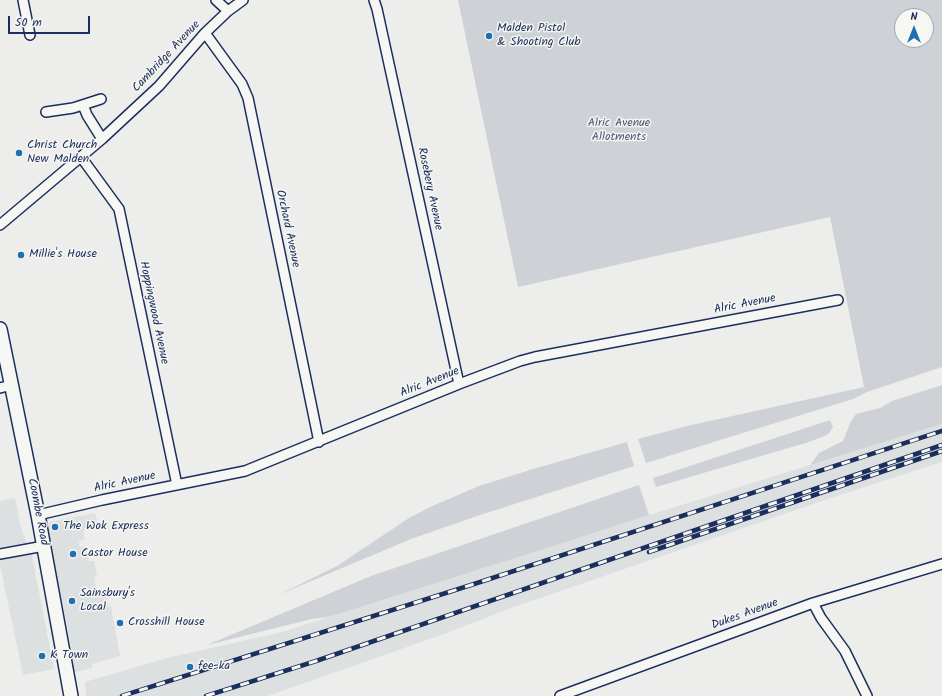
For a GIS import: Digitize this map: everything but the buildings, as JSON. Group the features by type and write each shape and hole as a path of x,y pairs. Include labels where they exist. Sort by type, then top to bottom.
{"main road":[{"name":"Coombe Road","path":"0,329 6,387 38,515 71,696"}],"street":[{"path":"23,0 30,35"},
{"path":"216,0 228,11"},
{"name":"Cambridge Avenue","path":"0,225 81,157 159,86 205,33 228,11 243,0"},
{"name":"Rosebery Avenue","path":"374,0 459,384"},
{"name":"Orchard Avenue","path":"205,33 242,84 248,98 319,442"},
{"path":"46,112 83,105 100,99"},
{"path":"83,105 87,115 102,138"},
{"name":"Hoppingwood Avenue","path":"81,157 118,209 177,484"},
{"name":"Alric Avenue","path":"38,515 177,484 245,471 459,384 535,357 838,300"},
{"path":"0,554 44,546"},
{"name":"Dukes Avenue","path":"560,696 813,603 942,564"},
{"path":"813,603 821,618 845,651 867,696"}],"shaded area":[{"path":"942,424 942,462 831,498 514,607 444,634 268,696 86,696 85,682 167,658 282,632 649,515"},
{"path":"15,498 21,528 32,556 54,669 23,675 0,565 0,501"},
{"path":"95,513 97,522 96,525 94,527 84,528 84,539 79,541 80,547 86,546 89,561 94,561 97,576 94,577 97,591 99,594 106,593 108,606 111,606 120,656 92,664 92,668 75,672 72,669 68,650 71,646 61,595 57,593 55,583 58,583 50,540 47,541 49,535 48,524 50,522"}],"green space":[{"name":"Alric Avenue Allotments","path":"458,0 942,0 942,367 867,392 853,399 646,463 638,439 687,426 864,387 830,217 518,287"},
{"path":"942,385 942,424 810,465 819,453 843,441 851,421 856,414 880,408 892,401"},
{"path":"830,420 833,427 830,432 827,435 809,442 656,487 653,478"},
{"path":"627,442 634,466 480,515 411,539 278,595 337,566 409,518 430,507 479,486"},
{"path":"639,485 649,515 329,617 312,619 207,645 371,576"}],"railway":[{"path":"122,696 471,585 942,431"},
{"path":"206,696 316,661 942,445"},
{"path":"649,552 942,451"}],"place":[{"name":"Malden Pistol & Shooting Club","path":"489,36"},
{"name":"Christ Church New Malden","path":"19,153"},
{"name":"Millie's House","path":"21,255"},
{"name":"The Wok Express","path":"55,527"},
{"name":"Castor House","path":"73,554"},
{"name":"Sainsbury's Local","path":"72,601"},
{"name":"Crosshill House","path":"120,623"},
{"name":"K Town","path":"42,656"},
{"name":"fee-ka","path":"190,667"}]}
